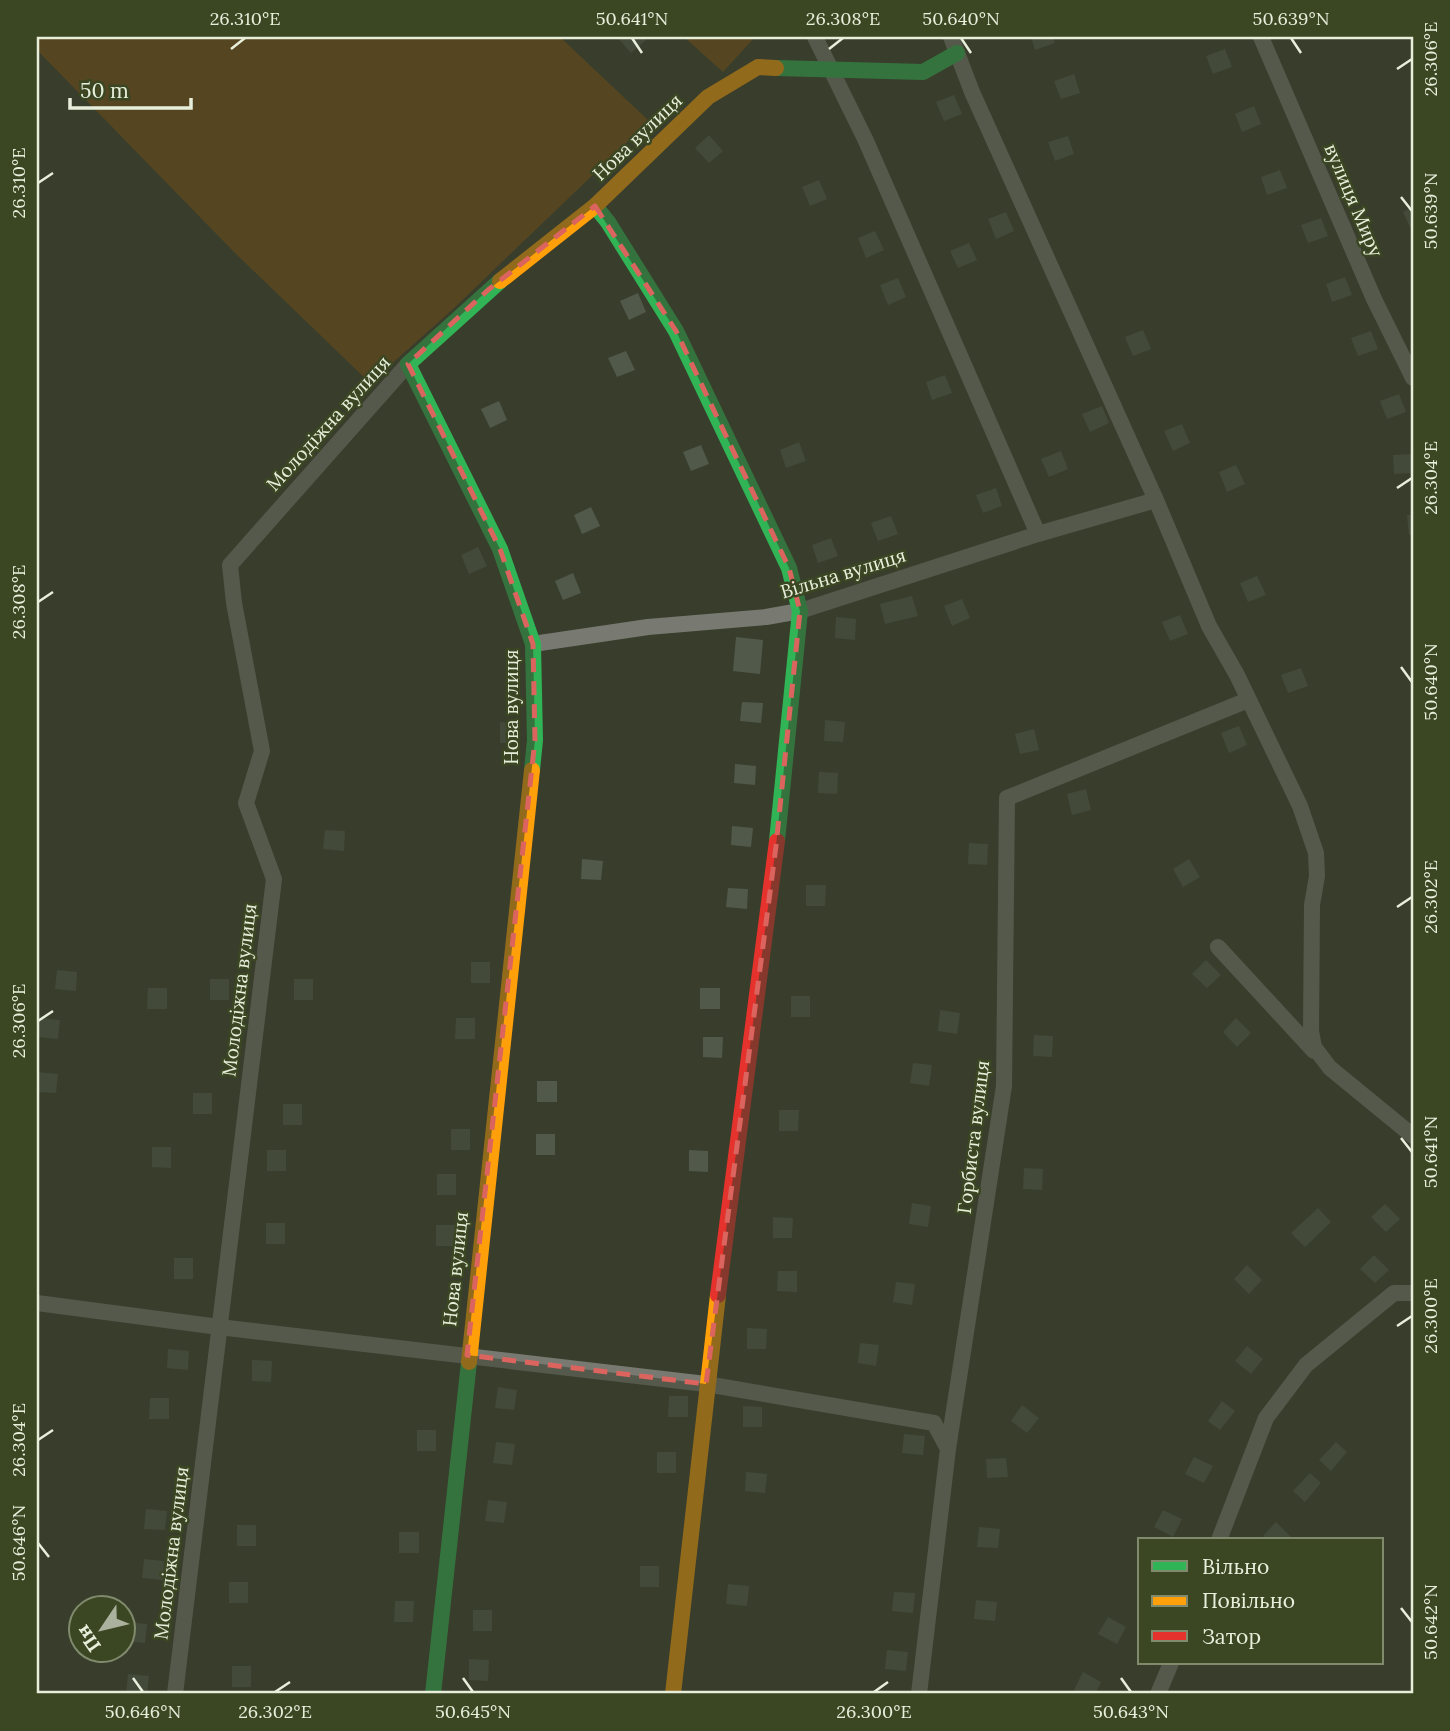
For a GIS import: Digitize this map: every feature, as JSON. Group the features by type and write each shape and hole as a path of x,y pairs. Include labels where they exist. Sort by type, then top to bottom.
{"street":[{"path":"816,37 866,141 1038,534"},
{"path":"951,37 972,92 1156,500 1209,626 1237,675 1300,806 1316,853 1317,876 1312,905 1311,1031 1314,1047 1320,1058"},
{"name":"вулиця Миру","path":"1261,37 1374,299 1413,378"},
{"name":"Нова вулиця","path":"433,1694 467,1356 535,740 533,644 500,549 408,364 488,290 595,206 708,97 758,67 923,72 957,53"},
{"path":"595,206 608,222 676,331 789,568 800,611 776,846 706,1384 673,1694"},
{"name":"Молодіжна вулиця","path":"175,1694 274,878 246,803 262,751 234,603 230,565 408,364"},
{"name":"Вільна вулиця","path":"533,644 648,627 766,617 800,611 1038,534 1156,500"},
{"name":"Горбиста вулиця","path":"919,1694 948,1449 1004,1086 1007,798 1248,700"},
{"path":"1219,947 1330,1068 1413,1136"},
{"path":"1220,1538 1266,1418 1306,1365 1394,1293 1413,1293"},
{"path":"37,1303 706,1384 934,1423 948,1449"},
{"path":"1158,1694 1171,1664"}],"highlighted area":[{"path":"595,206 676,331 789,568 800,611 776,846 706,1384 467,1355 535,740 533,644 500,549 408,364 488,290"}],"shaded area":[{"path":"37,37 560,37 649,121 452,310 370,383 235,253 37,50"},
{"path":"684,37 755,37 723,72"}],"building":[{"path":"617,37 643,37 646,40 631,53"},
{"path":"1031,37 1053,37 1055,43 1035,50"},
{"path":"1225,49 1232,67 1213,74 1206,56"},
{"path":"1074,74 1080,93 1061,99 1054,81"},
{"path":"954,95 962,114 944,121 936,102"},
{"path":"1254,106 1261,124 1242,132 1235,114"},
{"path":"709,135 723,151 709,163 695,148"},
{"path":"1068,136 1074,154 1055,161 1048,142"},
{"path":"1280,170 1287,188 1267,195 1261,177"},
{"path":"819,180 827,199 810,206 802,187"},
{"path":"1413,207 1413,228 1411,229 1403,212"},
{"path":"1006,212 1014,231 996,239 988,219"},
{"path":"1321,218 1328,236 1308,243 1301,225"},
{"path":"875,231 884,250 866,258 858,238"},
{"path":"969,243 977,260 958,268 950,251"},
{"path":"1345,277 1352,295 1332,302 1326,284"},
{"path":"898,278 906,297 888,305 880,285"},
{"path":"638,293 646,312 629,320 620,301"},
{"path":"1143,330 1151,349 1133,356 1125,337"},
{"path":"1371,331 1378,349 1358,356 1351,338"},
{"path":"626,351 635,370 617,377 608,358"},
{"path":"945,375 952,393 932,400 926,382"},
{"path":"1399,394 1406,412 1387,419 1380,401"},
{"path":"499,401 507,420 490,428 481,409"},
{"path":"1102,406 1109,423 1090,432 1082,414"},
{"path":"1182,424 1190,443 1173,451 1164,431"},
{"path":"799,442 806,461 786,468 780,450"},
{"path":"701,445 709,464 691,471 683,452"},
{"path":"1061,451 1068,469 1049,477 1041,459"},
{"path":"1413,454 1413,473 1394,474 1393,455"},
{"path":"1236,465 1245,484 1227,492 1219,472"},
{"path":"996,488 1002,506 983,513 976,495"},
{"path":"591,507 600,526 582,534 574,515"},
{"path":"1407,515 1413,515 1413,534 1409,535"},
{"path":"891,516 898,534 878,541 871,523"},
{"path":"831,538 838,556 818,563 812,545"},
{"path":"478,547 487,566 469,574 461,555"},
{"path":"573,573 581,593 563,600 555,581"},
{"path":"1257,576 1266,595 1248,602 1240,583"},
{"path":"912,596 918,616 885,624 880,604"},
{"path":"962,599 970,618 952,626 944,606"},
{"path":"1180,615 1188,634 1170,641 1162,622"},
{"path":"836,617 856,619 855,640 835,638"},
{"path":"736,637 763,640 760,674 733,671"},
{"path":"1301,668 1308,686 1288,693 1281,675"},
{"path":"742,702 763,703 761,723 740,721"},
{"path":"825,720 845,722 843,742 824,741"},
{"path":"500,722 519,723 519,743 500,743"},
{"path":"1239,726 1247,745 1229,753 1221,733"},
{"path":"1034,729 1039,750 1020,754 1015,734"},
{"path":"735,764 756,766 755,785 734,783"},
{"path":"819,772 838,773 837,794 818,793"},
{"path":"1086,789 1091,810 1072,815 1067,794"},
{"path":"732,826 753,828 751,847 731,845"},
{"path":"325,830 345,831 344,851 323,849"},
{"path":"969,843 988,844 987,865 968,864"},
{"path":"582,859 603,861 601,880 581,879"},
{"path":"1189,859 1200,877 1183,887 1173,869"},
{"path":"806,885 826,885 825,906 806,906"},
{"path":"728,888 748,889 747,909 726,907"},
{"path":"1206,960 1221,975 1207,988 1192,974"},
{"path":"471,962 490,962 490,983 471,983"},
{"path":"57,970 77,972 76,991 55,989"},
{"path":"210,979 229,979 229,1000 210,1000"},
{"path":"294,979 313,979 313,1000 294,1000"},
{"path":"148,988 167,988 167,1009 147,1009"},
{"path":"700,988 720,988 720,1009 700,1009"},
{"path":"791,996 810,996 810,1017 791,1017"},
{"path":"940,1010 960,1013 957,1034 938,1031"},
{"path":"39,1018 60,1020 58,1039 38,1037"},
{"path":"456,1018 475,1018 475,1039 455,1039"},
{"path":"1236,1018 1251,1033 1237,1047 1223,1032"},
{"path":"1034,1035 1053,1036 1052,1057 1033,1056"},
{"path":"703,1037 723,1037 722,1058 703,1057"},
{"path":"913,1063 932,1065 929,1086 910,1083"},
{"path":"37,1072 58,1074 56,1093 37,1092"},
{"path":"537,1081 557,1081 557,1102 537,1102"},
{"path":"193,1093 212,1093 212,1114 193,1114"},
{"path":"283,1104 302,1104 302,1125 283,1125"},
{"path":"779,1110 799,1110 798,1131 779,1131"},
{"path":"451,1129 470,1129 470,1150 451,1150"},
{"path":"536,1134 555,1134 555,1155 536,1155"},
{"path":"152,1147 171,1147 171,1168 152,1167"},
{"path":"267,1150 286,1150 286,1171 267,1171"},
{"path":"689,1150 708,1151 708,1172 689,1171"},
{"path":"1024,1168 1043,1169 1042,1190 1023,1189"},
{"path":"437,1174 456,1174 456,1195 437,1195"},
{"path":"912,1203 931,1206 928,1227 909,1224"},
{"path":"1385,1204 1400,1219 1386,1232 1371,1217"},
{"path":"1318,1208 1331,1222 1305,1247 1291,1233"},
{"path":"773,1217 793,1218 792,1238 773,1238"},
{"path":"266,1223 285,1223 285,1244 266,1244"},
{"path":"436,1225 455,1225 455,1246 436,1246"},
{"path":"1374,1255 1389,1270 1375,1283 1360,1269"},
{"path":"174,1258 193,1258 193,1279 174,1279"},
{"path":"1247,1265 1262,1280 1249,1294 1234,1279"},
{"path":"778,1271 797,1271 797,1292 777,1291"},
{"path":"896,1282 915,1284 912,1305 893,1302"},
{"path":"747,1328 767,1329 766,1349 747,1349"},
{"path":"860,1343 879,1345 876,1366 858,1363"},
{"path":"1247,1346 1263,1359 1251,1374 1235,1361"},
{"path":"168,1349 189,1351 188,1370 167,1368"},
{"path":"252,1360 272,1361 271,1382 252,1381"},
{"path":"498,1387 517,1390 514,1410 495,1408"},
{"path":"669,1396 688,1396 688,1417 668,1417"},
{"path":"150,1398 169,1398 169,1419 149,1419"},
{"path":"1222,1401 1235,1411 1220,1430 1208,1421"},
{"path":"1022,1405 1039,1418 1027,1433 1011,1421"},
{"path":"743,1406 762,1407 762,1427 743,1427"},
{"path":"417,1430 436,1430 436,1451 417,1451"},
{"path":"904,1434 925,1436 923,1455 902,1453"},
{"path":"496,1442 515,1444 512,1465 493,1463"},
{"path":"1336,1442 1347,1452 1331,1471 1319,1460"},
{"path":"657,1452 676,1452 676,1473 657,1473"},
{"path":"1194,1457 1213,1466 1204,1483 1185,1474"},
{"path":"1006,1458 1008,1477 987,1478 986,1459"},
{"path":"746,1472 767,1474 765,1493 745,1491"},
{"path":"1310,1473 1321,1483 1305,1502 1293,1491"},
{"path":"488,1500 507,1502 504,1523 485,1521"},
{"path":"146,1509 167,1511 165,1530 144,1529"},
{"path":"1163,1510 1182,1519 1173,1537 1154,1527"},
{"path":"1276,1522 1291,1537 1265,1538 1263,1536"},
{"path":"237,1525 256,1525 256,1546 237,1546"},
{"path":"979,1527 1000,1529 998,1548 977,1547"},
{"path":"399,1532 419,1532 419,1553 399,1553"},
{"path":"144,1559 164,1561 163,1580 142,1578"},
{"path":"640,1566 659,1566 659,1587 640,1587"},
{"path":"229,1582 248,1582 248,1603 229,1603"},
{"path":"728,1584 749,1586 747,1606 726,1604"},
{"path":"894,1592 915,1593 913,1613 892,1611"},
{"path":"976,1600 997,1602 995,1621 974,1619"},
{"path":"395,1601 414,1601 413,1622 394,1622"},
{"path":"473,1610 492,1610 492,1631 473,1631"},
{"path":"1108,1617 1126,1627 1117,1644 1098,1634"},
{"path":"136,1623 147,1624 145,1643 136,1642"},
{"path":"887,1650 908,1652 906,1671 885,1669"},
{"path":"469,1659 489,1660 488,1681 469,1680"},
{"path":"232,1666 251,1666 251,1687 232,1687"},
{"path":"1083,1672 1101,1682 1095,1694 1083,1694 1074,1690"},
{"path":"128,1674 149,1676 147,1694 126,1693"}],"traffic: fast":[{"path":"776,68 923,72 957,53"},
{"path":"595,206 608,222 676,331 789,568 800,611 777,841"},
{"path":"500,281 408,364 500,549 533,644 535,740 532,770"},
{"path":"433,1694 469,1362"}],"traffic: slow":[{"path":"500,281 595,206 708,97 758,67 776,68"},
{"path":"469,1362 532,770"},
{"path":"673,1694 718,1295"}],"traffic: jam":[{"path":"718,1295 777,841"}]}
